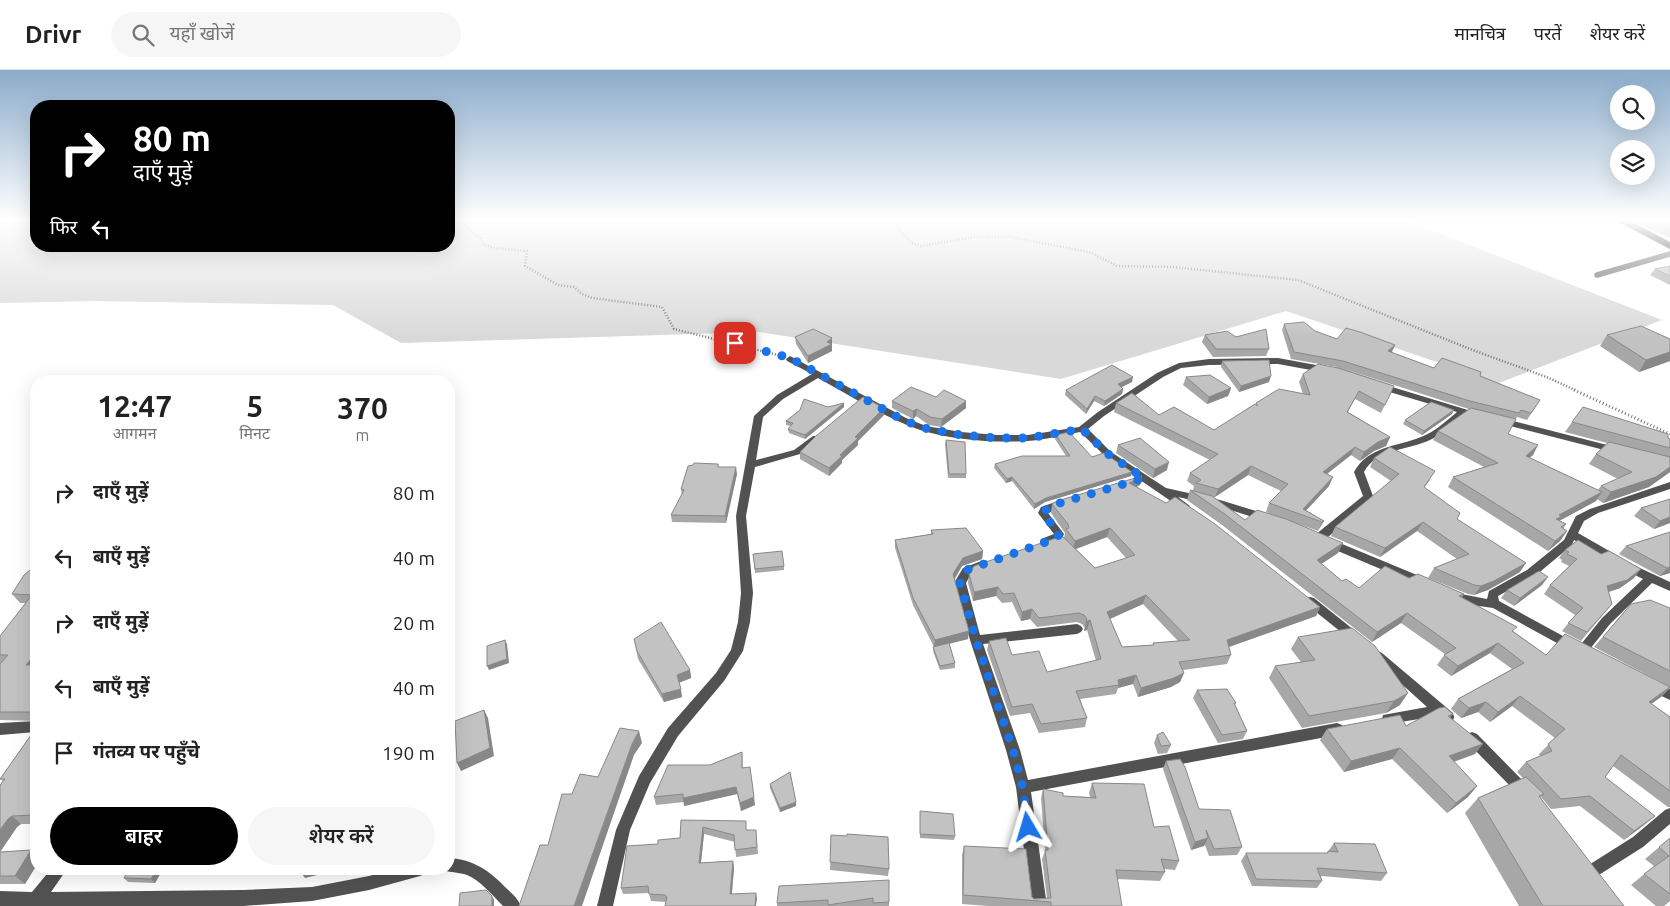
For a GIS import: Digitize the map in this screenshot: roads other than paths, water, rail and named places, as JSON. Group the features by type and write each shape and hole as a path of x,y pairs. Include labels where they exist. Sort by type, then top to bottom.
{"street":[{"path":"790,358 860,401 903,420 924,428 961,435 997,438 1028,438 1082,429 1160,375 1179,366 1209,362 1278,361 1337,372"},
{"path":"605,906 623,830 644,780 672,732 720,677 737,651 744,622 747,593 741,516 760,416 767,407 780,397 818,374"},
{"path":"1372,384 1463,412 1625,452"},
{"path":"1463,412 1427,438 1373,456 1362,463 1359,472 1368,496 1365,501 1315,537 1465,600 1495,604 1586,653 1606,621 1650,578"},
{"path":"1082,429 1108,454 1196,514"},
{"path":"750,465 797,452 822,433"},
{"path":"1125,484 1144,478"},
{"path":"1495,604 1492,598 1493,594 1531,573 1568,542 1580,519 1594,511 1670,485"},
{"path":"1160,489 1220,503 1277,521"},
{"path":"1034,546 1057,538 1059,534 1043,513 1045,509 1078,498"},
{"path":"1572,534 1670,588"},
{"path":"992,561 967,570 960,583 976,640 1013,750 1023,788 1039,906"},
{"path":"1300,594 1411,683 1480,746 1536,803"},
{"path":"976,640 1077,629"},
{"path":"1638,679 1670,696"},
{"path":"1374,722 1439,710"},
{"path":"0,729 30,727"},
{"path":"1023,788 1346,728"},
{"path":"1590,874 1638,842 1670,815"},
{"path":"455,866 473,869 492,884 513,906"},
{"path":"36,900 55,875"},
{"path":"0,899 243,898 312,894 369,883 398,875"}],"lane":[{"path":"1597,274 1648,260"}]}
